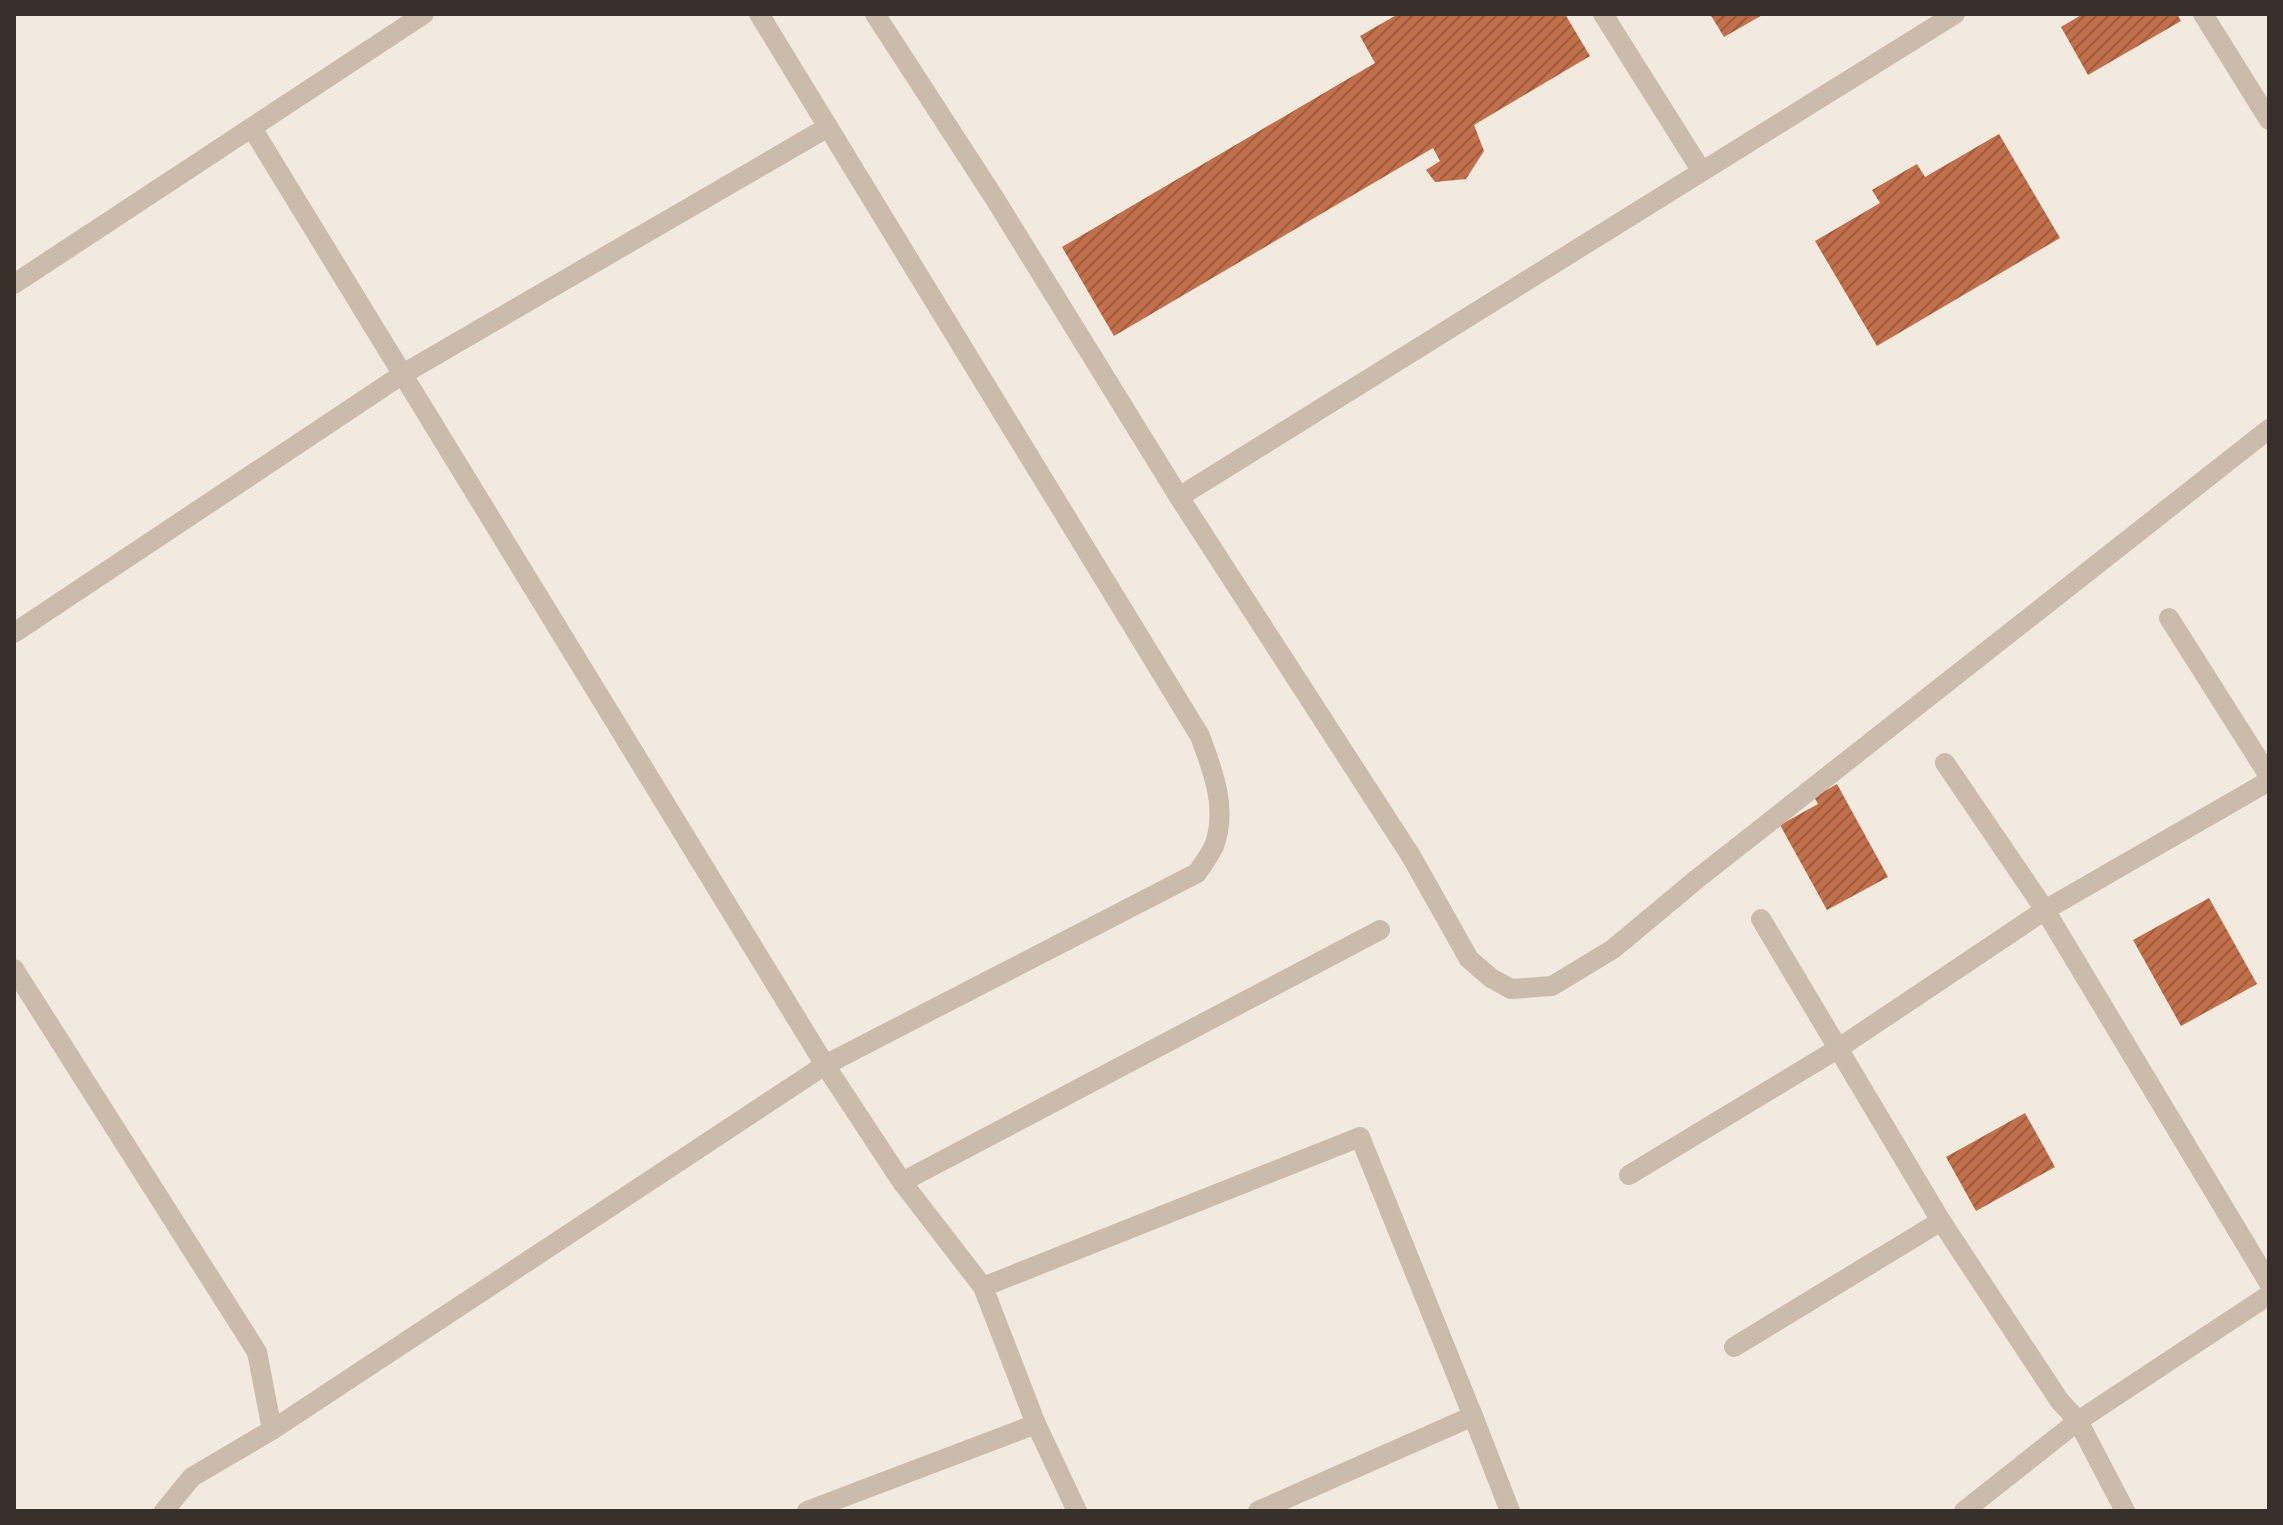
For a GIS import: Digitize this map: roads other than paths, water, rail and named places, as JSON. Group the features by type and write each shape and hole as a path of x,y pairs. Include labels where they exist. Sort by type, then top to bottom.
{"street":[{"path":"14,284 424,14"},
{"path":"164,1511 192,1477 272,1430 825,1065 1197,873 1213,849 1221,824 1215,779 1200,736 759,14"},
{"path":"875,14 995,199 1179,497 1411,856 1469,959 1491,978 1511,989 1552,986 1613,949 1697,879 2269,429"},
{"path":"1603,14 1701,170"},
{"path":"1179,497 1955,14"},
{"path":"2203,14 2269,120"},
{"path":"14,633 403,374 828,127"},
{"path":"252,128 825,1065 902,1182 983,1287 1036,1424 1077,1511"},
{"path":"1629,1175 1839,1048 2045,910 2269,778 2169,618"},
{"path":"1945,763 2045,910 2269,1283"},
{"path":"1761,919 1941,1221 2059,1400 2078,1421 2125,1511"},
{"path":"902,1182 1380,930"},
{"path":"14,969 257,1352 272,1430"},
{"path":"983,1287 1360,1137 1510,1511"},
{"path":"1734,1347 1941,1221"},
{"path":"1964,1511 2078,1421 2269,1295"},
{"path":"1258,1511 1473,1416"},
{"path":"807,1511 1036,1424"}]}
